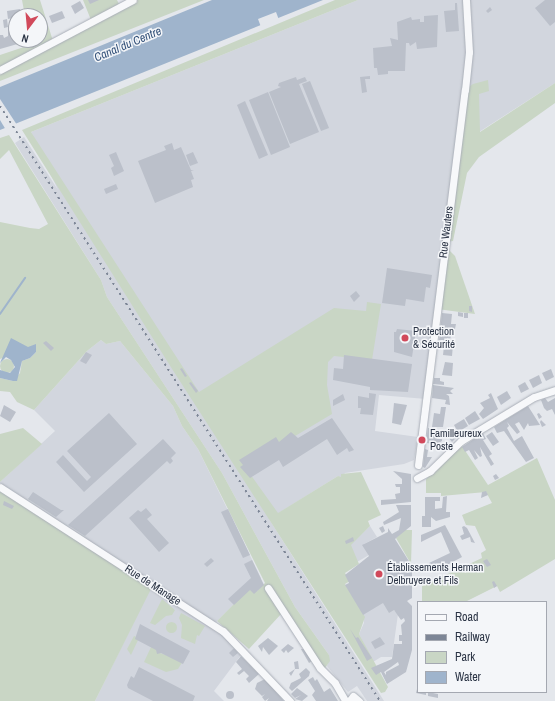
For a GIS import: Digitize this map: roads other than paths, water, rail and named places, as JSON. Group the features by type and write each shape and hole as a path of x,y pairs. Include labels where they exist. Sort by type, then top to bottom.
{"street":[{"path":"0,70 133,0"},
{"name":"Rue Wauters","path":"418,465 465,90 469,46 466,0"},
{"path":"417,478 430,471 461,441 534,397 555,390"},
{"name":"Rue de Manage","path":"0,487 218,628 290,701"},
{"path":"268,588 320,668 335,683 347,700 353,696 359,701"}],"water":[{"name":"Canal du Centre","path":"212,0 323,0 0,130 0,87"},
{"path":"11,338 28,347 36,344 36,352 30,358 22,361 17,381 0,378 0,370 10,373 15,367 11,360 6,357 0,363"}],"waterway":[{"path":"0,314 25,278"}],"railway":[{"path":"0,106 380,701"}],"place":[{"name":"Protection & Sécurité","path":"405,338"},
{"name":"Familleureux Poste","path":"422,440"},
{"name":"Établissements Herman Delbruyere et Fils","path":"379,574"}]}
